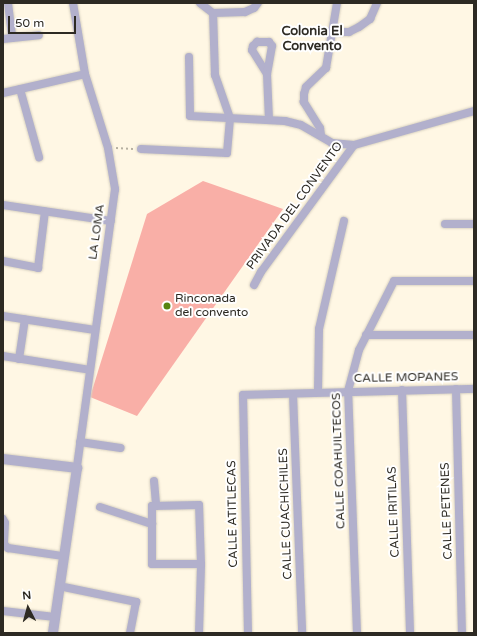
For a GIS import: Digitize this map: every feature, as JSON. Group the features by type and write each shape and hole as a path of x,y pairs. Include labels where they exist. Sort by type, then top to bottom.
{"street":[{"path":"8,3 12,38"},
{"name":"LA LOMA","path":"73,3 85,74 108,148 115,189 77,468"},
{"path":"200,3 213,13 245,12 254,8 258,3"},
{"path":"321,135 320,128 304,102 304,94 306,87 326,68 337,3"},
{"path":"332,32 349,32 359,27 370,19 377,3"},
{"path":"141,149 227,153 230,118 215,74 213,13"},
{"path":"3,39 39,35"},
{"path":"189,57 190,116 285,121 301,125 321,135 332,143 354,145"},
{"path":"3,93 85,74"},
{"path":"266,74 269,119"},
{"path":"20,89 39,157"},
{"name":"PRIVADA DEL CONVENTO","path":"254,285 261,272 354,145 474,111"},
{"path":"3,205 110,221"},
{"path":"3,261 38,268 45,211"},
{"path":"318,392 319,329 344,221"},
{"path":"445,224 474,224"},
{"name":"CALLE COAHUILTECOS","path":"357,633 348,391 359,350 394,281 474,281"},
{"path":"3,316 95,330"},
{"path":"20,359 25,319"},
{"path":"366,335 474,336"},
{"path":"3,356 90,370"},
{"name":"CALLE PETENES","path":"456,389 462,633"},
{"name":"CALLE MOPANES","path":"242,395 348,391 474,389"},
{"name":"CALLE IRITILAS","path":"402,390 410,633"},
{"name":"CALLE CUACHICHILES","path":"293,394 302,633"},
{"name":"CALLE ATITLECAS","path":"242,395 248,633"},
{"path":"80,442 122,448"},
{"path":"3,459 77,468 53,633"},
{"path":"154,481 156,506"},
{"path":"199,633 201,564 199,505 152,506 152,564 201,564"},
{"path":"100,507 152,524"},
{"path":"3,519 5,523 4,544 8,548 63,556"},
{"path":"59,586 136,602 130,633"},
{"path":"3,611 55,617"}],"path":[{"path":"108,148 141,149"}],"building":[{"name":"Rinconada del convento","path":"203,181 283,209 137,416 90,397 147,214"}],"place":[{"name":"Rinconada del convento","path":"167,306"}],"district":[{"name":"Colonia El Convento","path":"312,40"}]}
